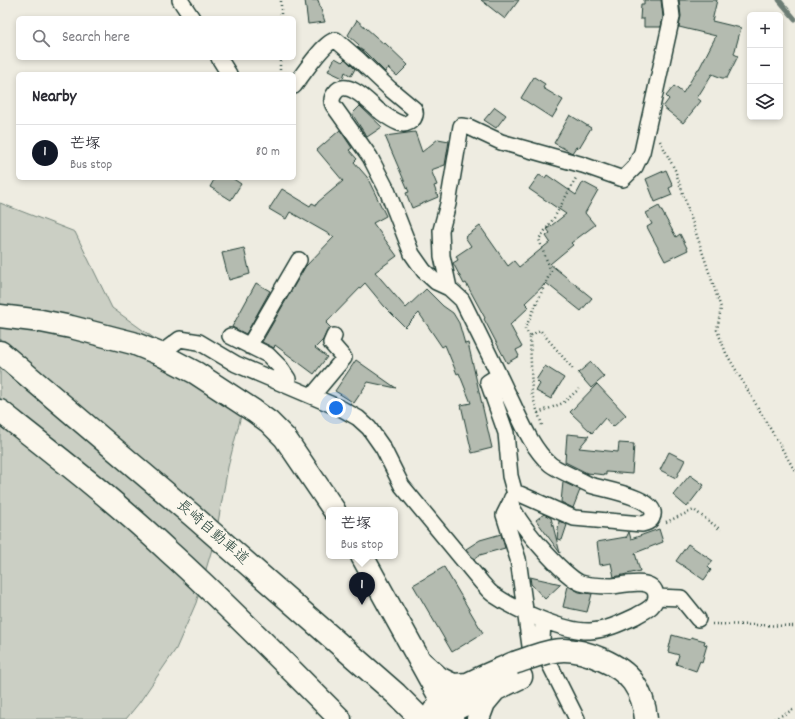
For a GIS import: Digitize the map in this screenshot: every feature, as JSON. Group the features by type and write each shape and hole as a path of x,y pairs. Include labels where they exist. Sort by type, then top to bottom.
{"main road":[{"path":"0,316 41,321 102,334 133,343 160,354 213,383 254,411 285,438 332,507"},
{"name":"長崎自動車道","path":"0,352 193,516 396,694 438,714"},
{"path":"213,383 249,416 284,454 326,520"},
{"path":"0,411 86,478 167,549 266,644 340,719"},
{"path":"351,559 438,714"},
{"path":"364,559 420,661 438,714"},
{"path":"478,719 484,703 494,691 517,670 553,651 575,650 604,660 620,670 632,681 643,705 646,719"},
{"path":"420,661 439,678 453,685 468,684 517,670 573,664 598,673 610,680 621,690 627,701 632,719"},
{"path":"438,714 468,684"},
{"path":"438,714 494,691"}],"street":[{"path":"180,0 191,16"},
{"path":"449,288 442,256 441,230 448,204 461,126 470,127 501,142 583,165 623,179 635,167 642,152 672,16 670,0"},
{"path":"296,83 318,55 331,41 336,40 414,109 416,112 416,117 405,124 400,124 388,117 365,97 350,88 342,88 336,92 332,99 333,105 370,157 377,170 387,190 412,254 424,271 436,282 449,288 462,300 524,427 535,445 550,464 592,485 640,500 652,510 653,515 652,519 642,524 574,518 525,496 513,498"},
{"path":"219,60 228,72"},
{"path":"249,346 299,260"},
{"path":"230,336 268,355 280,367 288,379 281,383"},
{"path":"312,396 344,358 331,343 334,336"},
{"path":"160,354 180,338 199,342 236,364 342,409 358,418 369,428 383,448 402,486 493,595 543,620 574,630 590,631 607,628 621,623 650,608 654,604 656,596 652,587 647,584 632,583 612,586 592,585 580,582 573,578 555,563 533,537 515,512 506,432 488,382 499,375"},
{"path":"513,498 504,516 518,559 530,646"},
{"path":"656,596 681,598 698,619"},
{"path":"543,620 542,641 546,656 577,719"}],"path":[{"path":"281,0 281,16"},
{"path":"280,60 280,72"},
{"path":"650,119 675,170 720,308 717,330 726,353 795,471"},
{"path":"535,445 543,441 546,437 532,395 530,336 525,330 551,271 543,251 540,238 554,218 583,165"},
{"path":"530,336 540,330 573,369"},
{"path":"538,412 563,403 579,389"},
{"path":"652,519 668,522 694,510 721,530"},
{"path":"698,619 700,624 795,626"},
{"path":"774,719 795,709"}],"shaded area":[{"path":"0,203 75,232 112,308 226,390 247,392 228,467 215,539 196,603 176,649 139,703 126,719 0,719"}],"building":[{"path":"305,0 318,0 325,22 308,24"},
{"path":"481,0 519,0 505,19"},
{"path":"644,0 661,0 663,17 661,27 644,27 644,19 640,19 641,4 644,4"},
{"path":"679,0 717,0 712,21 741,28 734,54 738,56 727,78 722,78 712,74 697,98 701,101 683,123 663,107 669,99 666,96 674,86 683,93 699,69 716,36 679,27 681,16"},
{"path":"357,20 384,44 385,43 408,65 397,76 388,68 385,72 365,52 357,47 359,45 348,35"},
{"path":"335,58 342,62 345,59 355,69 351,76 345,72 343,78 328,71"},
{"path":"534,77 545,84 543,88 563,100 552,118 521,98"},
{"path":"360,106 382,127 367,137 352,114"},
{"path":"495,107 506,115 496,128 484,120"},
{"path":"570,115 591,128 579,148 576,147 572,153 554,143"},
{"path":"340,130 352,148 349,150 357,159 354,162 367,177 386,216 373,223 397,256 375,272 406,308 426,289 443,306 453,313 459,323 465,344 468,343 492,448 472,453 461,405 471,403 459,373 457,374 445,345 442,347 419,313 405,327 384,306 365,283 326,323 331,328 328,329 323,340 315,348 327,357 314,374 275,345 274,348 262,342 305,267 334,237 290,212 286,219 269,209 282,189 310,206 312,203 316,205 343,181 317,150"},
{"path":"415,132 422,152 438,139 449,141 445,165 431,170 437,185 434,186 438,197 412,208 406,193 409,192 385,136"},
{"path":"666,170 673,186 669,188 672,195 655,202 646,179"},
{"path":"539,175 545,178 547,175 576,195 583,182 598,190 585,213 595,225 571,243 573,245 550,264 592,298 581,311 546,283 525,303 529,307 510,325 522,347 516,350 519,356 507,363 484,319 485,318 453,263 458,260 456,256 471,246 465,237 480,226 508,266 514,261 519,267 550,242 546,236 550,233 547,229 566,214 529,189"},
{"path":"214,180 235,180 241,184 231,200 210,187"},
{"path":"659,206 676,237 680,234 688,250 665,261 647,227 652,224 646,213"},
{"path":"244,248 250,274 229,280 222,253"},
{"path":"256,283 270,291 246,334 232,327"},
{"path":"356,360 396,388 368,382 354,403 335,391"},
{"path":"591,362 604,377 591,388 578,373"},
{"path":"545,366 564,378 551,399 536,391 540,384 536,380"},
{"path":"597,384 626,415 613,427 605,418 592,433 570,412"},
{"path":"567,434 589,436 579,448 618,452 619,443 634,444 632,474 606,472 606,475 587,473 565,462"},
{"path":"669,452 685,460 676,478 660,470"},
{"path":"690,475 704,485 687,507 673,495"},
{"path":"563,482 580,490 573,508 561,502"},
{"path":"544,514 551,518 560,553 536,520"},
{"path":"559,521 567,525 562,540 557,539"},
{"path":"659,529 663,542 635,553 640,571 614,577 611,563 600,565 597,542 626,538 629,532 631,539"},
{"path":"501,534 505,548 480,555 474,559 466,549 480,540"},
{"path":"688,544 713,561 708,567 711,570 704,580 676,561"},
{"path":"444,567 483,633 452,652 413,585"},
{"path":"530,577 561,584 545,599 531,584"},
{"path":"568,586 579,592 592,594 587,612 563,607"},
{"path":"672,635 690,640 691,637 705,641 704,644 707,645 702,662 700,661 696,671 676,664 679,655 668,652"}],"waterway":[{"path":"779,0 795,19"}],"place":[{"name":"芒塚","path":"362,605"}]}
